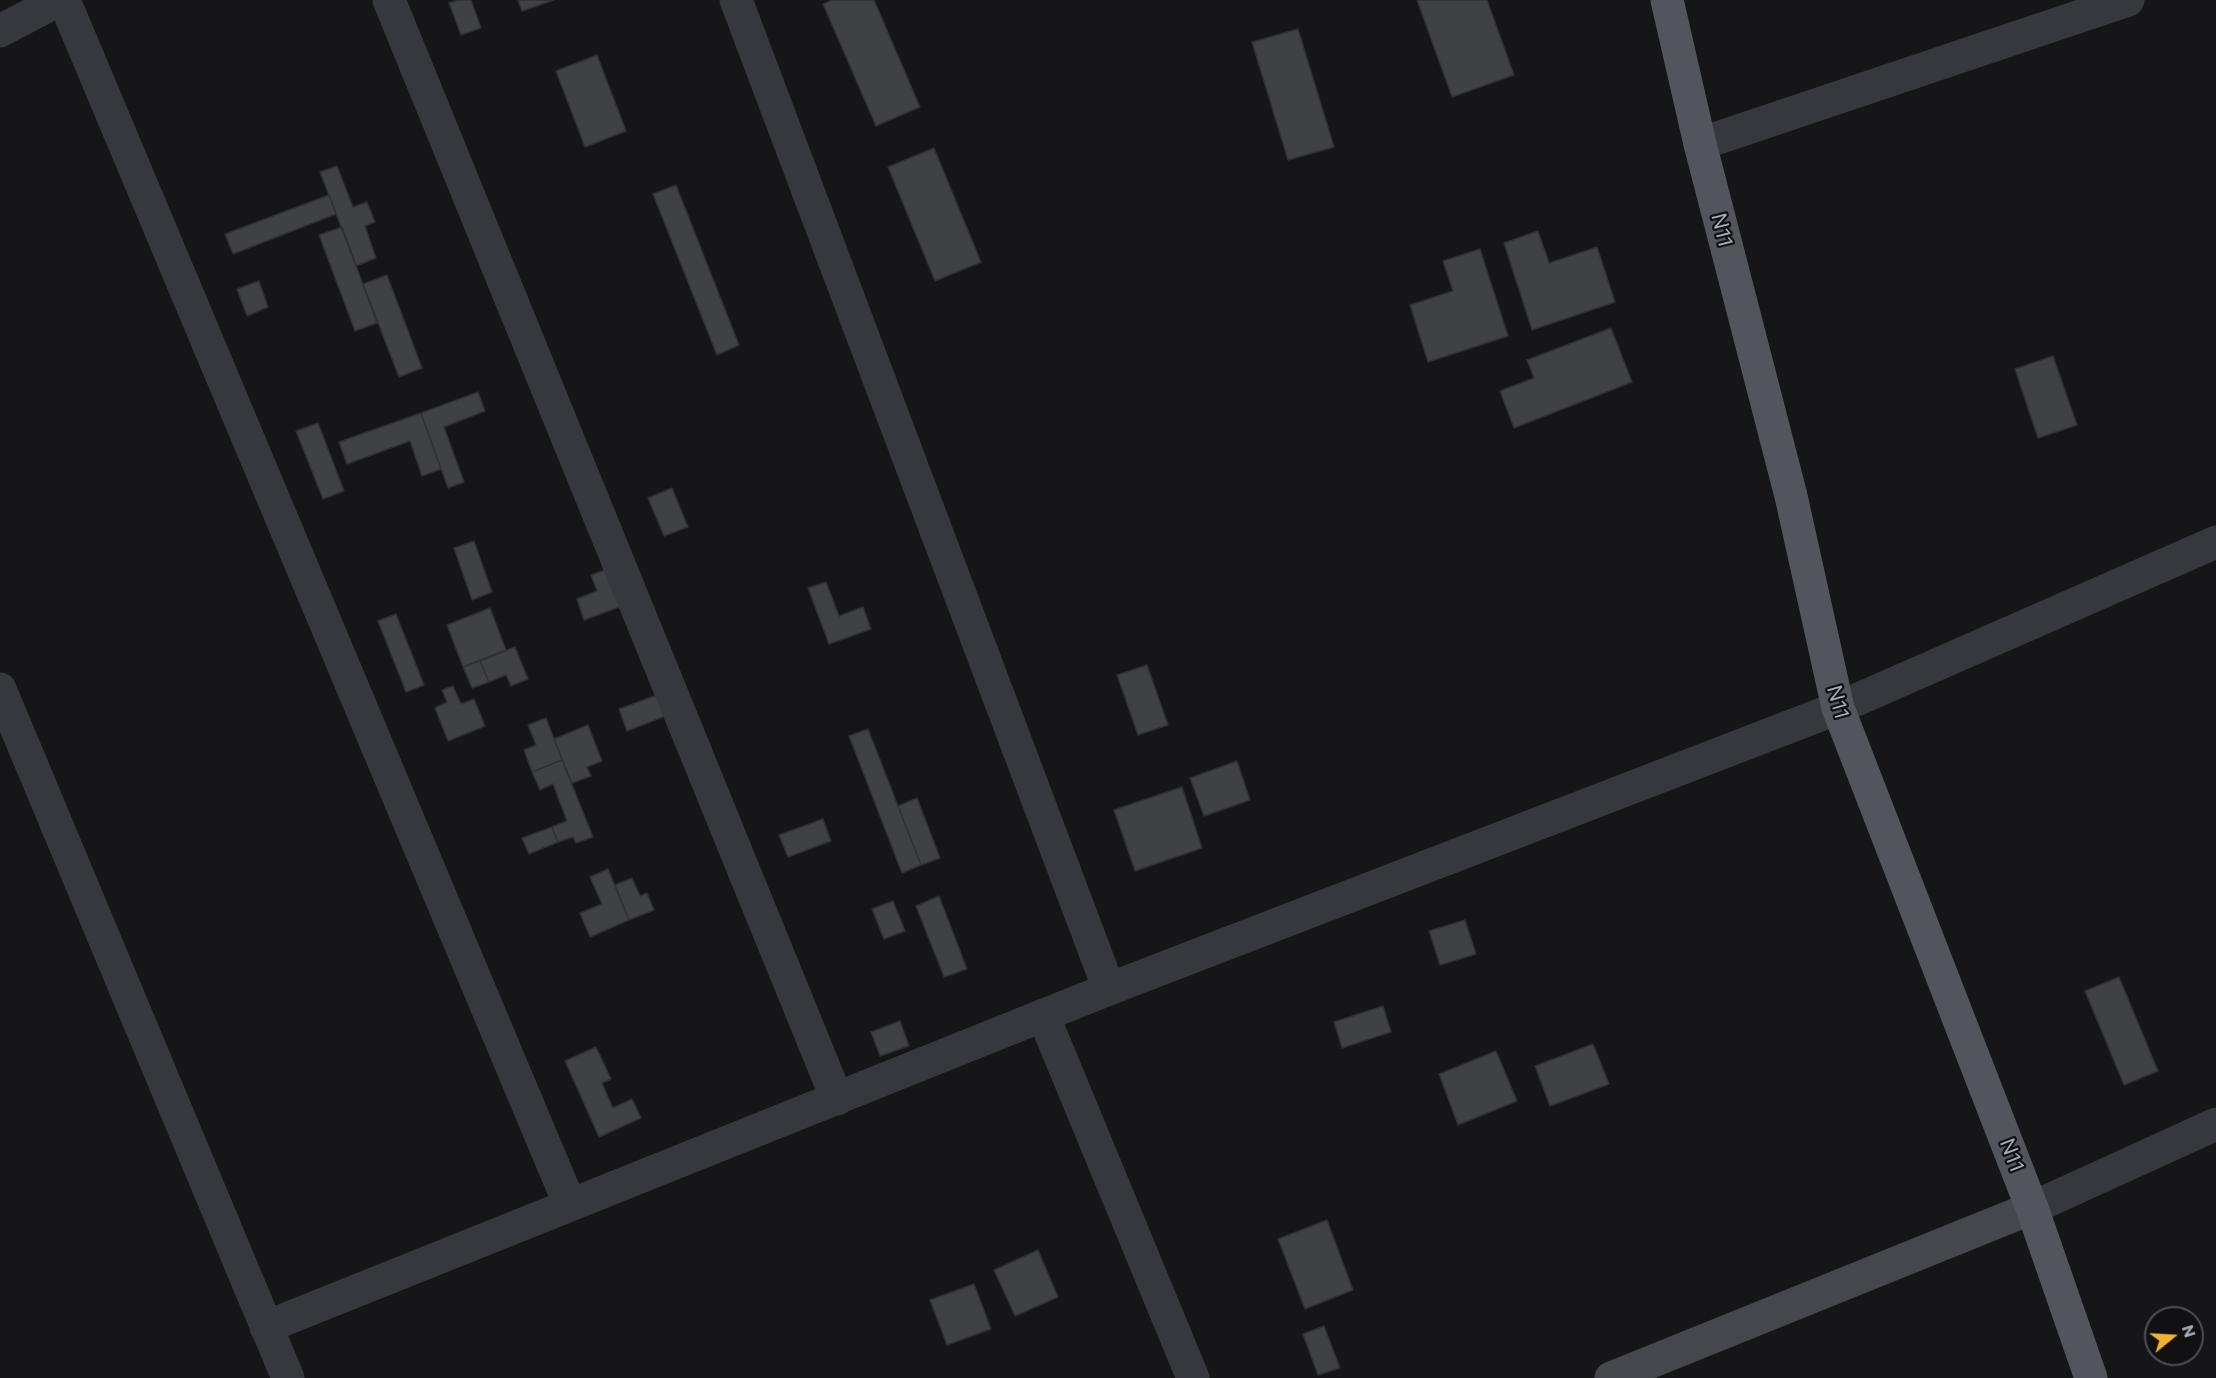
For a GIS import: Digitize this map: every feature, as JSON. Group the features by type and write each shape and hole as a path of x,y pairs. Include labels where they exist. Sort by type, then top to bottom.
{"main road":[{"name":"N11","path":"1667,0 1700,144 1791,496 1838,708 2032,1208 2091,1378"}],"street":[{"path":"0,31 62,0 570,1205"},
{"path":"389,0 837,1099"},
{"path":"736,0 1109,989"},
{"path":"1700,144 2128,0"},
{"path":"266,1327 1109,989 1838,708 2216,542"},
{"path":"0,689 288,1378"},
{"path":"1043,1015 1193,1378"},
{"path":"1611,1378 2032,1208 2216,1124"}],"building":[{"path":"471,0 481,28 461,35 449,3"},
{"path":"518,0 554,0 522,11"},
{"path":"832,0 874,0 920,107 876,126 823,4"},
{"path":"1417,0 1487,0 1514,75 1452,97"},
{"path":"1298,29 1334,147 1288,160 1252,42"},
{"path":"597,55 626,131 585,147 556,71"},
{"path":"934,148 981,262 935,281 888,167"},
{"path":"337,166 353,207 367,202 375,222 365,226 376,258 356,266 320,172"},
{"path":"676,185 739,345 717,355 653,194"},
{"path":"329,195 336,214 233,254 225,234"},
{"path":"342,227 377,323 355,331 319,235"},
{"path":"1538,231 1549,263 1597,247 1615,302 1532,330 1504,243"},
{"path":"1480,249 1508,336 1428,362 1410,305 1453,291 1443,261"},
{"path":"387,275 422,368 399,377 363,284"},
{"path":"259,281 268,307 247,316 237,289"},
{"path":"1611,328 1632,382 1514,428 1500,391 1534,378 1527,360"},
{"path":"2053,356 2077,425 2038,438 2015,369"},
{"path":"478,392 485,411 444,427 464,482 448,488 421,413"},
{"path":"421,413 441,469 422,476 410,441 347,464 339,442"},
{"path":"318,423 344,491 323,499 296,431"},
{"path":"672,488 688,527 664,536 648,498"},
{"path":"474,541 492,592 472,600 454,548"},
{"path":"608,569 622,606 584,620 577,599 597,591 591,575"},
{"path":"826,582 839,616 863,607 871,629 829,644 808,588"},
{"path":"490,608 506,650 463,667 447,625"},
{"path":"396,614 424,685 406,692 378,621"},
{"path":"515,647 528,679 511,686 506,675 489,682 480,661"},
{"path":"480,661 489,682 472,688 463,667"},
{"path":"1147,665 1168,725 1138,735 1117,675"},
{"path":"453,686 461,704 474,699 485,726 448,741 435,708 447,702 442,690"},
{"path":"660,694 668,715 627,731 619,709"},
{"path":"546,718 562,760 532,772 524,750 536,745 528,725"},
{"path":"588,725 602,761 587,767 591,776 572,783 554,739"},
{"path":"868,729 921,865 902,873 849,736"},
{"path":"562,760 593,837 576,843 573,837 558,842 552,827 567,821 553,784 540,790 532,772"},
{"path":"1237,761 1250,800 1204,816 1190,778"},
{"path":"1182,787 1202,848 1135,871 1114,810"},
{"path":"917,798 940,858 921,865 898,806"},
{"path":"823,819 831,841 788,857 779,835"},
{"path":"552,827 558,842 529,854 522,838"},
{"path":"608,869 629,920 590,937 580,913 602,904 590,877"},
{"path":"632,878 640,896 647,893 654,910 629,920 615,885"},
{"path":"939,896 967,969 944,977 916,906"},
{"path":"893,901 905,931 884,939 872,909"},
{"path":"1465,920 1476,954 1440,965 1429,931"},
{"path":"2119,977 2158,1071 2124,1085 2085,991"},
{"path":"1383,1006 1391,1032 1342,1048 1334,1022"},
{"path":"900,1021 909,1046 880,1056 871,1032"},
{"path":"1593,1044 1609,1084 1550,1106 1535,1066"},
{"path":"596,1047 611,1079 602,1083 613,1108 632,1099 641,1118 599,1137 565,1061"},
{"path":"1496,1051 1517,1101 1458,1125 1439,1074"},
{"path":"1327,1220 1353,1290 1305,1309 1278,1239"},
{"path":"1038,1250 1058,1297 1015,1316 994,1270"},
{"path":"974,1284 991,1329 947,1345 930,1300"},
{"path":"1324,1326 1340,1368 1318,1375 1303,1334"}]}
